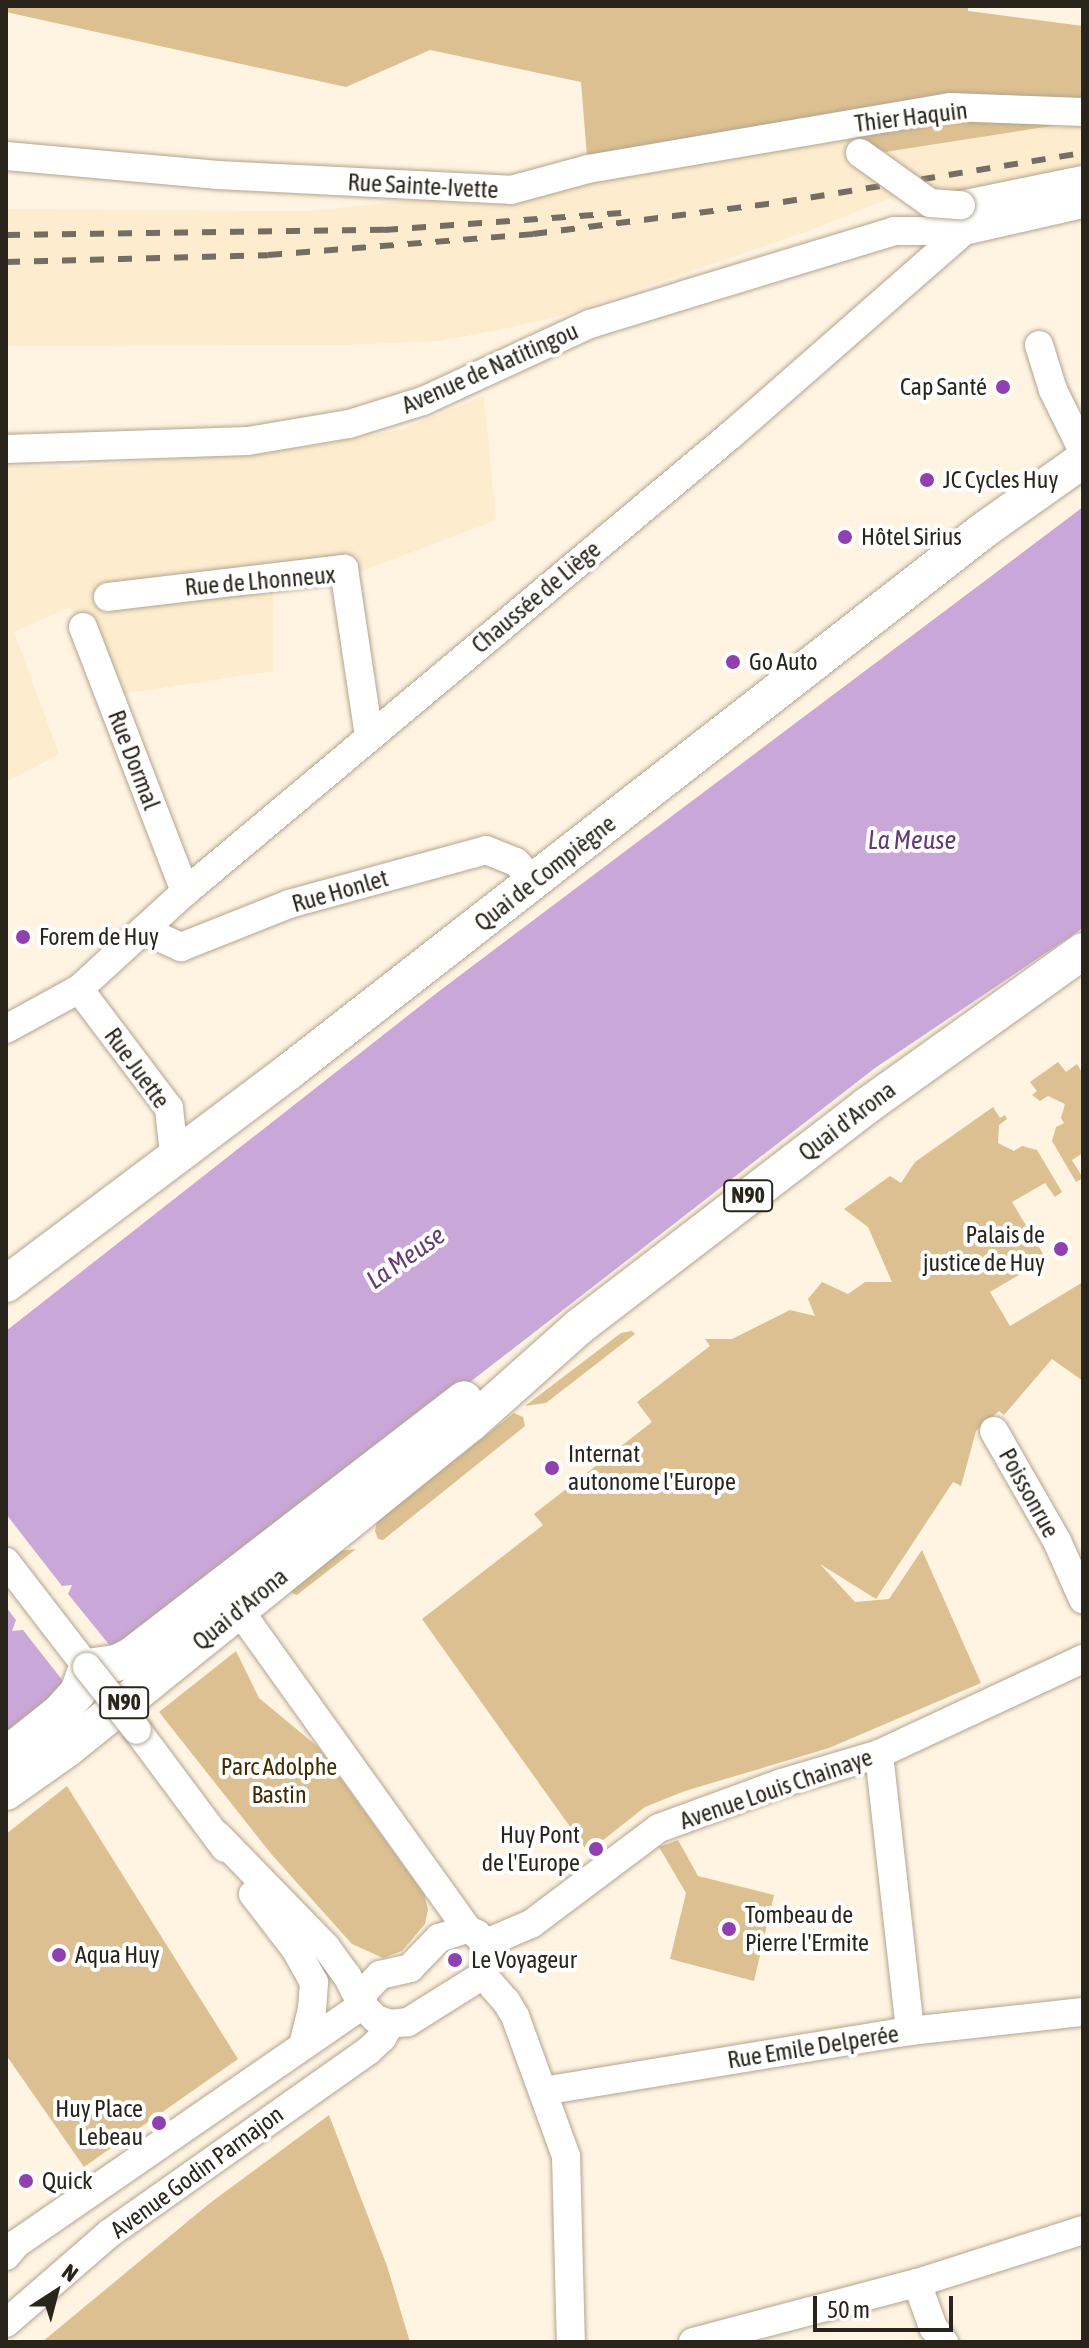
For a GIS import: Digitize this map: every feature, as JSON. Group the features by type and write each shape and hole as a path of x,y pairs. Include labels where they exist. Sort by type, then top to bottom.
{"main road":[{"name":"Quai de Compiègne","path":"6,1284 275,1082 984,530 1083,460"},
{"name":"Quai d'Arona","path":"471,1423 580,1326 868,1105 1083,951"},
{"name":"Quai d'Arona","path":"6,1792 67,1749 471,1423 1083,975"},
{"path":"6,1312 265,1106 275,1082"},
{"path":"6,1755 60,1712 78,1692 87,1667 117,1663 132,1655 414,1435 546,1342 580,1326"}],"street":[{"name":"Thier Haquin","path":"834,127 950,107 1083,112"},
{"path":"834,127 860,153 930,203 963,218 1083,180"},
{"name":"Rue Sainte-Ivette","path":"6,156 218,175 511,190 588,169 834,127"},
{"name":"Chaussée de Liège","path":"6,1029 79,989 185,892 732,434 963,218 1083,204"},
{"name":"Avenue de Natitingou","path":"6,449 235,442 349,424 423,401 590,324 894,231 963,218"},
{"path":"1039,345 1053,390 1083,451"},
{"name":"Rue de Lhonneux","path":"108,597 344,569 369,736"},
{"name":"Rue Dormal","path":"83,627 185,892"},
{"name":"Rue Honlet","path":"143,930 181,947 289,904 486,850 516,862 534,881"},
{"name":"Rue Juette","path":"79,989 169,1108 174,1155"},
{"name":"Poissonrue","path":"994,1431 1057,1541 1083,1599"},
{"path":"6,1562 217,1835 314,1982 312,2009 303,2045"},
{"path":"239,1610 476,1936 487,1958 483,1975 511,2009 566,2156 571,2342"},
{"name":"Avenue Louis Chainaye","path":"476,1936 531,1924 659,1828 782,1783 879,1754 1083,1659"},
{"path":"879,1754 910,2031"},
{"path":"217,1835 326,1947 347,1976 362,2005 376,2019 390,2024"},
{"path":"431,1878 439,1938"},
{"path":"326,1947 380,1975 410,1968 439,1938 476,1936"},
{"name":"Avenue Godin Parnajon","path":"9,2249 362,2005 364,1992 380,1975"},
{"name":"Avenue Godin Parnajon","path":"6,2323 110,2233 369,2050 382,2038 390,2024 408,2022 483,1975"},
{"name":"Rue Emile Delperée","path":"543,2091 910,2031 1083,2012"},
{"path":"693,2342 917,2283 1083,2230"},
{"path":"917,2283 933,2327 944,2342"}],"shaded area":[{"path":"1083,121 1083,170 959,195 898,195 806,232 556,317 504,329 439,341 339,345 6,346 6,209 309,211 511,190 834,127 885,152"},
{"path":"484,396 496,520 365,570 273,590 273,671 122,694 70,607 14,632 59,754 6,782 6,466 75,467 309,447 403,429"}],"green space":[{"path":"6,6 968,6 968,11 1083,26 1083,121 885,152 834,127 588,169 581,82 430,50 346,87 6,12"},
{"path":"1058,1062 1066,1072 1077,1064 1083,1074 1083,1153 1072,1160 1083,1178 1076,1182 1052,1141 1056,1127 1064,1123 1061,1118 1065,1104 1048,1096 1040,1101 1032,1095 1037,1091 1030,1082"},
{"path":"993,1107 1000,1118 1005,1115 1007,1119 999,1125 998,1143 1014,1151 1022,1146 1037,1150 1062,1192 1055,1197 1045,1183 1012,1202 1046,1259 990,1292 1010,1326 1083,1282 1083,1381 1052,1359 1004,1415 999,1411 976,1431 961,1486 953,1482 876,1599 820,1564 855,1602 889,1599 922,1550 981,1683 829,1748 685,1791 645,1807 588,1852 422,1619 543,1525 534,1514 652,1422 637,1402 710,1346 705,1339 732,1339 790,1310 815,1316 808,1299 822,1282 848,1294 865,1282 892,1282 868,1227 844,1209 890,1176 901,1183 915,1162"},
{"path":"632,1331 635,1334 546,1403 525,1406 621,1333"},
{"path":"514,1413 523,1417 525,1426 383,1540 378,1539 375,1531 377,1521"},
{"path":"356,1549 297,1595 290,1590 338,1551"},
{"name":"Parc Adolphe Bastin","path":"236,1651 259,1698 318,1747 424,1894 428,1909 425,1924 402,1951 383,1958 352,1944 272,1855 159,1712"},
{"path":"67,1786 238,2059 84,2167 6,2055 6,1834"},
{"path":"678,1840 698,1876 774,1895 754,1981 670,1959 686,1893 659,1847"},
{"path":"329,2115 387,2266 410,2342 42,2342 210,2203"}],"water":[{"name":"La Meuse","path":"1083,507 1083,928 875,1068 6,1742 6,1331 438,992"}],"pier":[{"path":"6,1514 62,1586 72,1585 68,1594 111,1647 74,1695 23,1630 12,1631 16,1620 6,1607"}],"railway":[{"path":"6,262 268,255 533,234 783,202 1083,153"},
{"path":"6,235 384,230 621,213"}],"place":[{"name":"Cap Santé","path":"1003,387"},
{"name":"JC Cycles Huy","path":"927,480"},
{"name":"Hôtel Sirius","path":"845,537"},
{"name":"Go Auto","path":"733,662"},
{"name":"Forem de Huy","path":"23,937"},
{"name":"Palais de justice de Huy","path":"1061,1249"},
{"name":"Internat autonome l'Europe","path":"552,1468"},
{"name":"Huy Pont de l'Europe","path":"596,1849"},
{"name":"Tombeau de Pierre l'Ermite","path":"729,1929"},
{"name":"Aqua Huy","path":"59,1955"},
{"name":"Le Voyageur","path":"455,1960"},
{"name":"Huy Place Lebeau","path":"159,2123"},
{"name":"Quick","path":"26,2181"}]}
